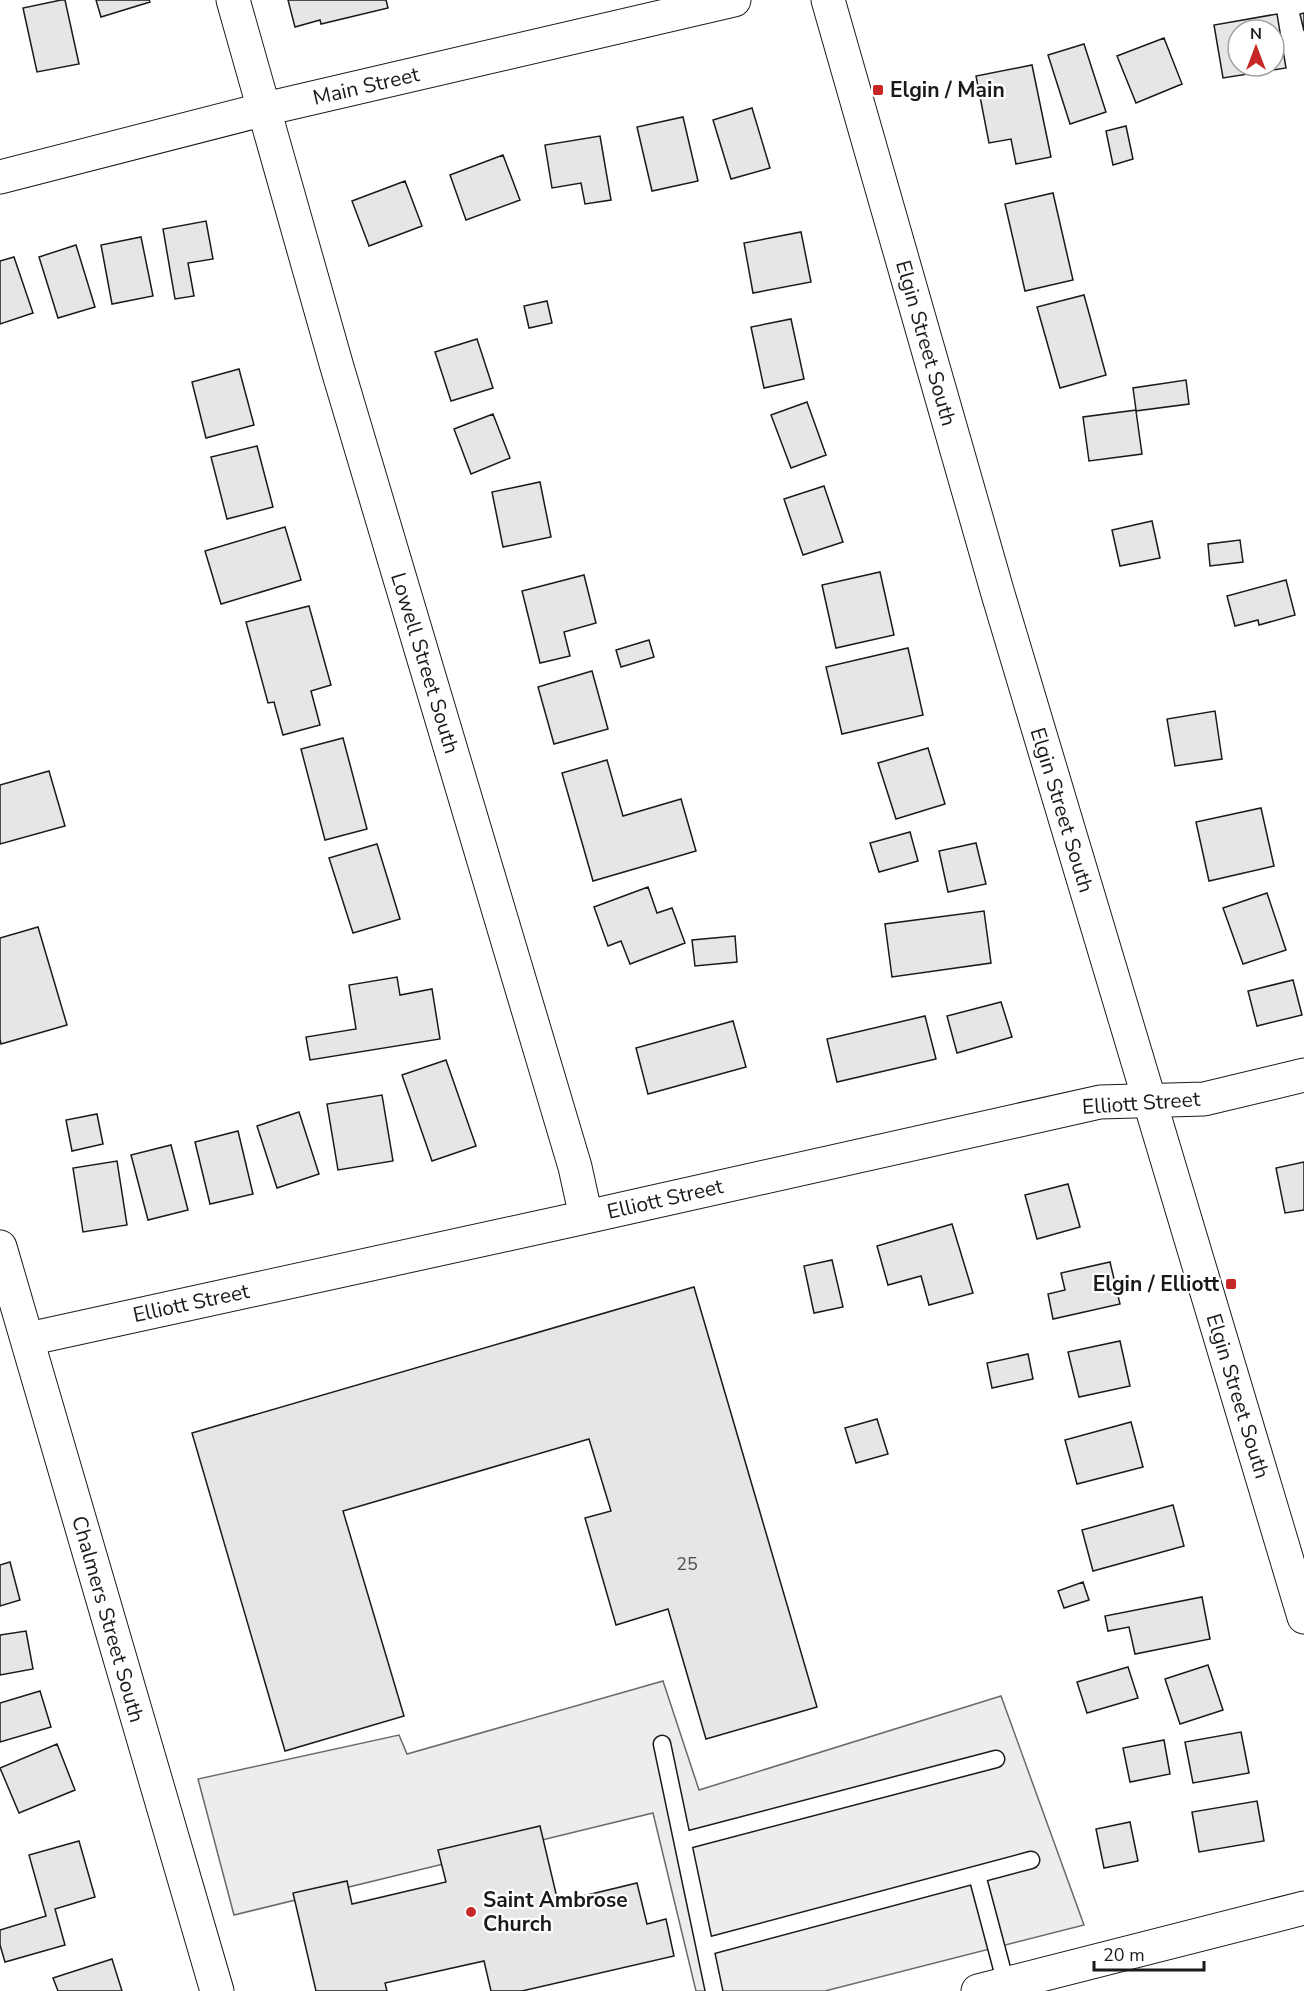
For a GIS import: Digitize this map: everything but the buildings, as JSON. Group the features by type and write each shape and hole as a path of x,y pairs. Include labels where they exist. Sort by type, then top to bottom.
{"street":[{"name":"Lowell Street South","path":"233,0 337,367 571,1156 586,1217"},
{"name":"Main Street","path":"0,177 265,109 734,0"},
{"name":"Elgin Street South","path":"828,0 998,594 1304,1617"},
{"name":"Elliott Street","path":"28,1339 1100,1102 1204,1099 1304,1075"},
{"name":"Chalmers Street South","path":"0,1247 217,1991"},
{"path":"992,1987 1304,1908"}],"lane":[{"path":"662,1744 714,1991"},
{"path":"683,1841 996,1759"},
{"path":"705,1947 1031,1860"},
{"path":"977,1875 992,1987"}],"shaded area":[{"path":"663,1681 699,1790 1001,1696 1084,1925 825,1991 696,1991 653,1813 234,1915 198,1779 399,1735 407,1754"}],"place":[{"name":"Elgin / Main","path":"878,90"},
{"name":"Elgin / Elliott","path":"1231,1284"},
{"name":"Saint Ambrose Church","path":"471,1912"}]}
